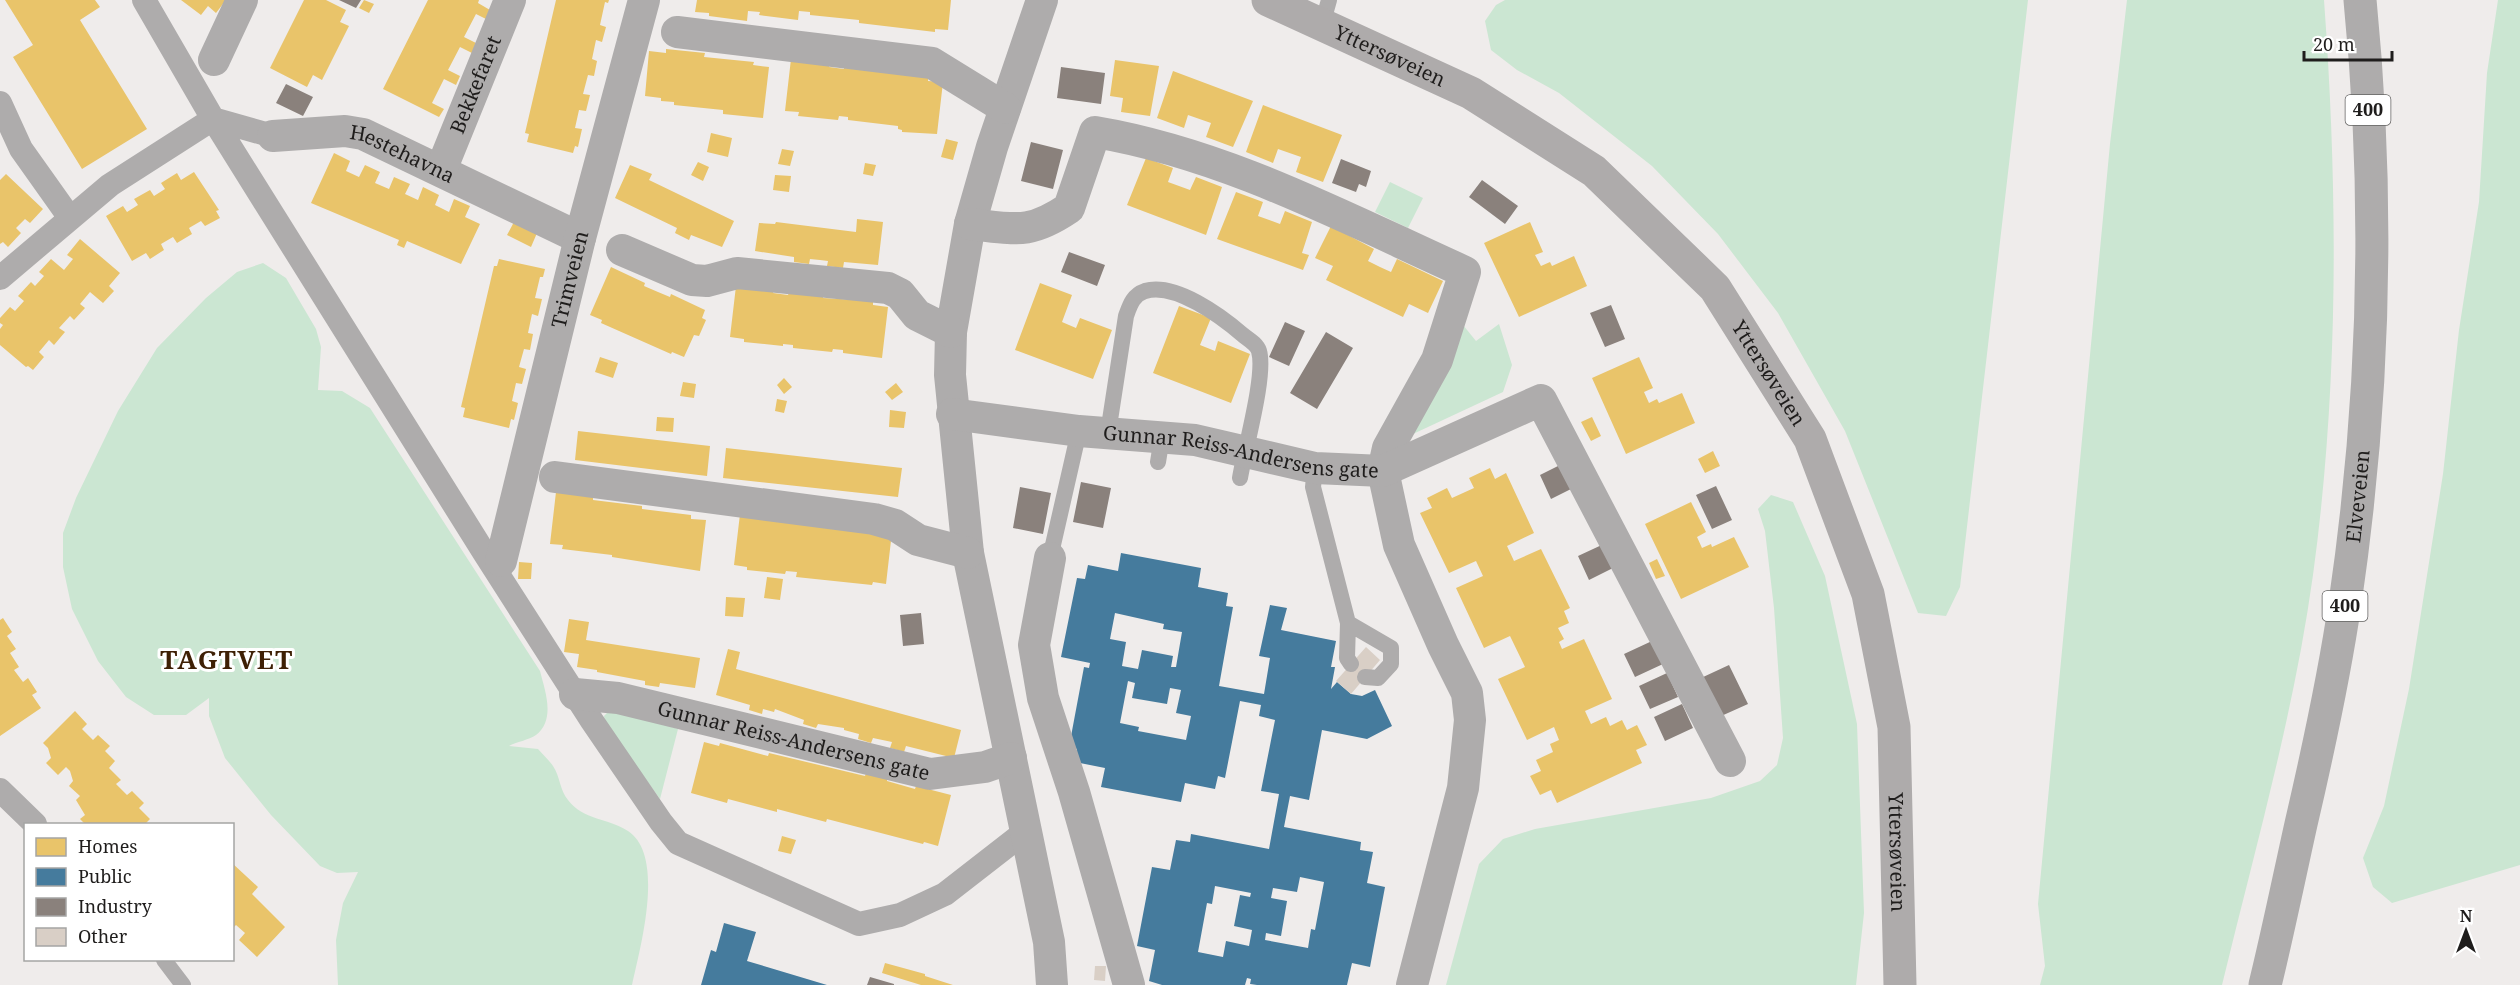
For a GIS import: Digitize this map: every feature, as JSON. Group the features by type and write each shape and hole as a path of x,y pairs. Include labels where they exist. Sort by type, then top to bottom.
{"highway":[{"name":"Elveveien","path":"2265,985 2322,731 2345,604 2360,478 2369,348 2371,220 2367,72 2360,0"}],"main road":[{"name":"Yttersøveien","path":"1268,0 1326,12 1472,93 1594,171 1715,288 1810,439 1868,594 1894,727 1900,985"}],"street":[{"path":"144,0 213,119 575,694 661,822 678,843 859,924 900,915 945,894 1026,831"},
{"path":"214,60 242,0"},
{"name":"Bekkefaret","path":"441,170 510,0"},
{"name":"Trimveien","path":"501,561 580,238 644,0"},
{"path":"1042,0 1005,108 970,224 951,332 950,375 952,414 968,553 1049,942 1052,985"},
{"path":"677,32 932,63 1005,108"},
{"path":"0,103 21,148 70,218"},
{"path":"0,278 110,185 213,119"},
{"name":"Hestehavna","path":"213,119 273,136 345,131 363,134 580,238"},
{"path":"970,224 1017,229 1034,227 1069,208 1095,132 1142,140 1262,180 1465,272 1437,360 1388,448 1383,471 1399,545 1467,693 1470,720 1463,788 1412,985"},
{"path":"622,250 692,280 707,281 737,273 888,288 900,294 917,315 951,332"},
{"name":"Gunnar Reiss-Andersens gate","path":"952,414 1093,432 1160,449 1195,440 1242,464 1307,460 1383,471 1541,400 1730,761"},
{"path":"555,477 874,519 896,525 918,540 968,553"},
{"path":"1050,558 1034,645 1035,658 1043,698 1078,804 1130,985"},
{"name":"Gunnar Reiss-Andersens gate","path":"575,694 618,698 930,774 985,767 1011,758"},
{"path":"0,790 32,823"}],"lane":[{"path":"1050,558 1093,432 1126,316 1133,298 1144,291 1157,290 1182,296 1221,316 1258,347 1261,362 1259,379 1242,464"},
{"path":"1307,460 1318,513 1348,623 1347,658 1351,664"},
{"path":"1348,623 1391,648 1391,664 1378,678 1365,677"},
{"path":"165,961 183,985"}],"green space":[{"path":"1505,0 2028,0 1960,587 1946,616 1918,613 1845,431 1778,313 1718,234 1652,166 1559,93 1517,70 1491,50 1485,21 1496,5"},
{"path":"2127,0 2324,0 2332,144 2334,288 2328,432 2322,504 2305,627 2285,730 2222,985 2040,985 2045,966 2038,904 2110,144"},
{"path":"2498,0 2520,0 2520,865 2392,903 2373,887 2363,858 2384,806 2409,689 2443,474 2459,330 2479,202 2487,73"},
{"path":"1390,182 1423,198 1408,228 1375,212"},
{"path":"263,263 286,278 316,329 321,347 318,390 342,391 370,408 540,671 547,704 546,721 536,735 509,746 538,749 553,766 565,796 574,807 628,831 639,843 646,860 647,904 632,985 338,985 336,940 343,903 358,872 337,873 320,866 271,815 225,758 209,716 209,698 186,715 154,715 126,697 98,661 72,609 63,567 63,533 76,498 118,411 157,348 206,298 237,272"},
{"path":"1499,324 1512,365 1503,392 1413,434 1463,325 1476,341"},
{"path":"1771,495 1793,502 1825,576 1857,724 1864,913 1856,985 1446,985 1479,864 1503,839 1535,829 1711,798 1760,781 1777,765 1783,738 1774,608 1765,531 1758,509"},
{"path":"612,708 678,729 660,799 605,723 604,716"}],"building: Homes":[{"path":"5,0 95,0 100,7 80,20 147,129 82,169 13,57 33,45"},
{"path":"181,0 226,0 216,13 208,6 201,15"},
{"path":"304,0 326,0 346,10 340,22 349,26 322,80 313,75 307,87 270,68"},
{"path":"364,0 374,4 369,13 359,8"},
{"path":"428,0 479,0 478,3 490,10 486,19 476,14 464,37 476,43 472,53 460,47 448,70 460,76 456,85 444,79 432,103 444,109 439,117 383,89"},
{"path":"556,0 609,0 608,3 605,2 600,25 606,27 602,42 596,40 592,59 597,61 594,76 588,75 583,94 590,95 586,111 579,110 575,128 582,129 578,147 575,146 573,153 527,142 529,134 525,133"},
{"path":"697,0 951,0 948,30 935,29 935,32 859,23 859,20 810,15 810,12 799,11 798,20 759,15 760,12 748,11 747,21 709,16 709,13 695,12"},
{"path":"666,49 705,53 704,57 754,62 753,65 769,67 763,118 723,114 723,110 674,105 674,102 645,96 649,51 666,53"},
{"path":"791,59 830,64 829,67 844,69 844,65 928,77 928,81 943,82 937,134 902,132 898,126 848,120 848,117 839,116 838,120 798,116 799,112 785,111"},
{"path":"1115,60 1159,66 1150,116 1121,112 1123,98 1110,96"},
{"path":"1173,71 1253,101 1233,147 1206,137 1211,123 1188,115 1184,128 1157,118"},
{"path":"1263,105 1342,135 1323,182 1296,172 1301,157 1278,149 1273,163 1246,152"},
{"path":"711,133 732,138 728,157 707,152"},
{"path":"946,139 958,142 953,160 941,157"},
{"path":"782,149 794,151 790,166 778,164"},
{"path":"334,153 350,161 346,171 359,177 365,165 380,172 375,183 389,189 394,177 410,184 405,194 418,200 423,187 439,195 435,205 449,212 454,199 470,206 465,217 480,224 461,264 407,241 404,248 397,245 399,240 311,203"},
{"path":"1146,158 1173,168 1168,182 1190,190 1196,177 1222,187 1206,235 1127,205"},
{"path":"698,162 709,167 703,181 691,175"},
{"path":"865,163 876,165 873,176 863,174"},
{"path":"630,165 652,174 649,180 734,221 722,247 691,235 689,240 675,233 677,228 615,198"},
{"path":"194,172 219,210 216,211 220,218 205,226 201,221 189,228 192,234 177,243 173,237 161,244 164,250 150,259 146,253 132,261 106,216 123,206 127,212 138,205 134,199 150,190 154,196 165,189 161,183 177,173 181,180"},
{"path":"6,174 43,209 30,223 25,219 16,228 21,233 8,247 3,242 0,244 0,180"},
{"path":"775,175 791,176 789,192 773,190"},
{"path":"1236,192 1263,202 1258,216 1280,224 1285,211 1312,222 1302,253 1309,255 1303,270 1217,239"},
{"path":"857,219 883,222 878,265 844,262 843,268 827,266 828,261 810,259 809,264 794,262 794,257 755,251 759,223 775,224 776,222 856,232"},
{"path":"514,222 537,233 531,247 507,235"},
{"path":"1530,222 1543,252 1535,255 1541,266 1550,262 1552,266 1574,256 1587,286 1519,317 1484,243"},
{"path":"1331,226 1374,249 1368,261 1380,267 1391,272 1397,259 1443,281 1428,313 1409,304 1403,317 1326,280 1333,266 1315,258"},
{"path":"80,239 120,273 109,286 114,291 103,303 90,292 80,304 85,308 74,320 70,316 59,328 65,332 54,345 49,340 39,352 44,357 33,370 26,367 0,345 0,329 3,325 0,323 0,318 10,307 15,311 24,301 18,296 31,282 35,286 44,276 39,272 51,259 64,270 73,259 67,255"},
{"path":"499,259 545,269 543,277 540,277 535,298 542,299 538,316 532,314 528,333 533,334 530,350 524,349 519,367 526,369 522,384 516,383 512,401 518,403 514,420 511,419 509,428 463,417 465,408 461,407 494,266 497,266"},
{"path":"611,267 645,283 644,286 670,297 671,294 705,310 702,318 706,320 699,336 694,335 684,357 672,352 671,354 601,323 602,320 590,315"},
{"path":"1040,283 1072,295 1062,322 1076,328 1080,318 1112,330 1093,379 1015,350"},
{"path":"736,286 774,290 773,293 788,295 789,292 823,295 823,298 873,301 873,305 888,307 882,358 843,353 843,350 833,349 832,352 793,348 793,345 744,342 744,339 730,337"},
{"path":"1179,306 1211,318 1200,345 1215,351 1218,341 1250,354 1231,403 1153,373"},
{"path":"600,357 618,363 613,378 595,372"},
{"path":"1639,357 1653,388 1644,392 1649,403 1657,399 1659,403 1682,393 1695,423 1626,454 1592,378"},
{"path":"784,378 792,387 784,394 777,385"},
{"path":"683,382 696,384 694,398 680,396"},
{"path":"896,383 903,392 892,400 885,392"},
{"path":"777,399 787,401 784,413 775,411"},
{"path":"890,410 906,412 904,428 889,427"},
{"path":"657,417 674,418 673,432 656,431"},
{"path":"1592,417 1601,436 1591,441 1581,422"},
{"path":"578,431 710,446 707,476 575,460"},
{"path":"726,448 902,468 898,497 723,478"},
{"path":"1713,451 1720,466 1705,473 1698,459"},
{"path":"1490,468 1495,479 1506,473 1534,533 1507,546 1514,561 1541,549 1570,608 1564,611 1569,623 1558,628 1564,639 1559,642 1562,649 1584,639 1612,699 1585,711 1591,724 1606,717 1610,726 1622,720 1627,730 1637,725 1647,745 1636,750 1642,763 1557,803 1551,790 1540,795 1530,776 1541,771 1536,760 1553,752 1550,744 1559,740 1554,727 1527,740 1498,679 1525,667 1510,636 1484,648 1456,588 1483,576 1476,561 1449,573 1420,513 1432,508 1427,498 1447,488 1452,498 1474,488 1469,478"},
{"path":"556,492 593,496 593,500 642,506 642,509 691,515 691,519 706,520 700,571 612,557 612,555 562,549 563,545 550,544"},
{"path":"1691,502 1706,532 1697,537 1702,548 1711,544 1712,547 1734,537 1749,567 1681,599 1645,524"},
{"path":"740,514 892,532 886,584 873,582 872,585 796,577 797,572 786,571 785,574 747,570 747,567 734,565"},
{"path":"1657,559 1665,576 1656,579 1649,563"},
{"path":"519,562 532,563 531,579 518,579"},
{"path":"767,577 783,579 780,600 764,598"},
{"path":"726,597 745,598 743,617 725,616"},
{"path":"3,618 12,632 7,636 16,649 10,653 19,667 14,670 23,682 28,678 37,692 32,695 41,708 0,736 0,620"},
{"path":"569,619 589,622 586,640 700,658 695,688 660,683 659,687 645,685 645,681 577,667 579,654 564,652"},
{"path":"728,649 740,652 736,669 961,730 954,758 906,746 904,752 890,748 892,742 873,738 871,743 858,739 859,734 844,730 844,728 818,724 816,728 803,724 804,720 775,709 774,712 763,709 762,714 749,710 750,705 716,695"},
{"path":"75,711 87,724 82,729 93,740 98,735 110,746 105,751 115,761 109,768 121,780 116,784 127,795 132,791 144,803 139,808 150,819 146,823 84,823 80,819 85,815 76,800 80,796 69,786 73,781 70,771 66,767 58,775 46,763 51,758 48,748 43,743"},
{"path":"704,742 719,746 720,743 768,756 769,753 865,776 866,773 915,789 916,786 951,795 938,846 827,819 826,822 777,809 777,812 728,799 727,803 691,793"},
{"path":"782,836 796,840 791,854 778,851"},
{"path":"234,865 258,887 252,894 285,927 257,957 239,940 245,933 236,925 234,927"},
{"path":"885,963 925,974 925,976 953,985 921,985 882,973"}],"building: Public":[{"path":"1121,553 1201,568 1198,587 1228,593 1226,606 1233,607 1219,686 1264,694 1270,658 1259,656 1270,605 1287,608 1281,630 1336,641 1331,667 1335,667 1331,689 1337,682 1351,694 1362,696 1375,690 1392,726 1367,739 1322,730 1309,800 1290,796 1284,827 1361,842 1360,850 1373,852 1367,883 1385,887 1370,967 1352,963 1347,985 1257,985 1250,984 1251,979 1247,978 1245,985 1162,985 1149,981 1155,950 1137,946 1152,867 1170,870 1176,840 1190,842 1191,834 1269,849 1279,794 1261,791 1275,720 1259,716 1261,705 1240,701 1225,778 1218,776 1215,789 1185,783 1181,802 1101,787 1105,768 1075,762 1077,749 1069,747 1084,667 1089,668 1090,663 1061,657 1077,578 1085,579 1088,565 1118,571","holes":["1115,613 1164,624 1163,629 1182,632 1176,667 1171,667 1173,656 1142,650 1138,669 1122,666 1126,642 1110,639","1128,681 1135,683 1132,698 1167,704 1170,688 1181,690 1176,713 1191,716 1186,740 1138,731 1139,727 1120,723","1300,877 1324,882 1315,930 1311,929 1308,948 1265,940 1266,933 1281,936 1287,901 1271,898 1273,888 1297,892","1215,886 1251,893 1250,897 1240,895 1234,926 1252,930 1249,946 1226,941 1223,957 1198,952 1207,903 1212,904"]},
{"path":"724,923 756,932 747,961 827,985 701,985 711,950 716,952"}],"building: Industry":[{"path":"339,0 361,0 356,8"},
{"path":"1061,67 1105,73 1101,104 1057,98"},
{"path":"286,84 313,97 303,116 276,103"},
{"path":"1031,142 1063,150 1053,189 1021,181"},
{"path":"1341,159 1371,171 1366,187 1359,184 1356,192 1332,183"},
{"path":"1482,180 1518,206 1505,224 1469,197"},
{"path":"1069,252 1105,265 1097,286 1061,272"},
{"path":"1611,305 1625,339 1605,347 1590,313"},
{"path":"1285,322 1305,331 1289,366 1269,357"},
{"path":"1326,332 1353,348 1317,409 1290,393"},
{"path":"1568,461 1579,485 1551,499 1540,475"},
{"path":"1081,482 1111,488 1103,528 1073,522"},
{"path":"1716,486 1732,520 1712,529 1696,495"},
{"path":"1020,487 1051,493 1043,534 1013,528"},
{"path":"1606,543 1617,566 1589,580 1578,556"},
{"path":"921,613 924,644 903,646 900,615"},
{"path":"1652,641 1663,664 1635,677 1624,654"},
{"path":"1729,665 1748,704 1719,717 1701,678"},
{"path":"1667,673 1678,697 1650,709 1639,686"},
{"path":"1682,704 1693,728 1665,741 1654,717"},
{"path":"870,977 894,984 894,985 867,985"}],"building: Other":[{"path":"1366,647 1380,660 1351,694 1336,681"},
{"path":"1095,966 1106,966 1105,981 1094,980"}],"district":[{"name":"TAGTVET","path":"227,660"}]}
